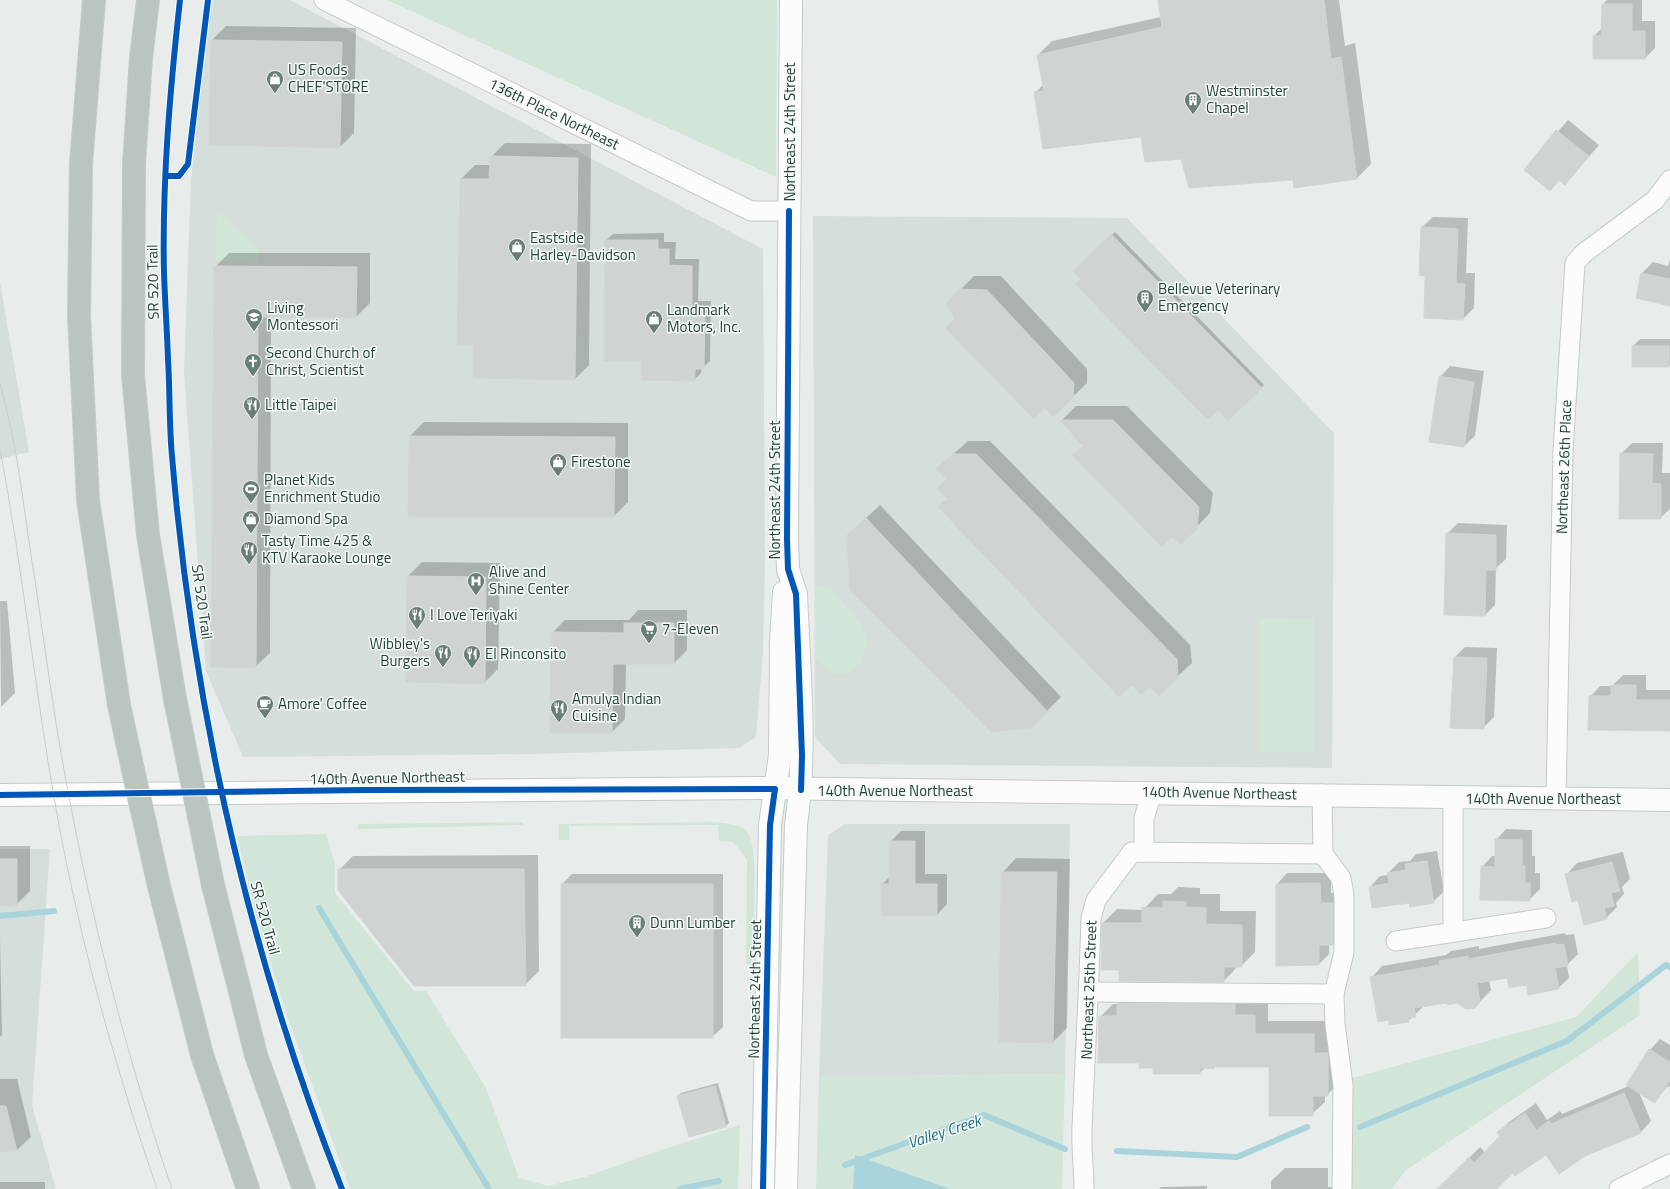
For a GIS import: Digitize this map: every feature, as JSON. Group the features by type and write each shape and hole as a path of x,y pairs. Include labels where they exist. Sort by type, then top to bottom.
{"highway":[{"path":"94,0 81,164 79,315 88,500 119,705 159,886 202,1055 248,1189"},
{"path":"148,0 141,58 134,164 133,375 148,535 175,699 213,885 256,1055 304,1189"}],"street":[{"name":"136th Place Northeast","path":"324,0 751,211 789,211"},
{"name":"Northeast 24th Street","path":"764,1189 770,826 780,755 781,640 783,605 788,569 790,0"},
{"name":"Northeast 26th Place","path":"1556,799 1563,450 1575,263 1584,253 1655,200 1670,180"},
{"name":"Northeast 24th Street","path":"786,1189 796,832 801,790 802,756 796,594 788,569"},
{"name":"140th Avenue Northeast","path":"0,795 362,790 775,789 1322,794 1453,798 1670,800"},
{"path":"1152,793 1144,818 1144,852 1323,854"},
{"path":"1322,794 1323,854 1341,878 1344,895 1344,952 1334,994 1335,1024 1343,1085 1342,1189"},
{"path":"1453,798 1453,931"},
{"name":"Northeast 25th Street","path":"1084,1189 1082,1135 1089,992 1090,918 1096,900 1132,852 1144,852"},
{"path":"1396,941 1453,931 1546,918"},
{"path":"1089,992 1334,994"},
{"path":"1619,1189 1670,1164"}],"shaded area":[{"path":"214,0 290,0 763,249 765,563 763,653 756,737 739,748 533,754 243,757 206,671 184,373 191,180 209,11"},
{"path":"813,216 1127,218 1334,433 1332,768 840,764 815,737"},
{"path":"0,282 29,452 0,459"},
{"path":"845,824 1070,824 1065,1074 819,1077 828,835"},
{"path":"0,849 50,849 32,1105 56,1189 0,1189"}],"green space":[{"path":"387,0 777,0 776,177"},
{"path":"217,211 259,249 258,261 216,260"},
{"path":"815,586 829,586 861,624 868,644 860,663 848,674 834,674 815,658"},
{"path":"1260,618 1314,619 1313,751 1260,751"},
{"path":"523,822 523,825 358,829 358,824"},
{"path":"711,822 731,824 741,827 748,833 752,843 755,896 751,965 746,963 747,860 733,842 719,841 718,825 569,826 569,840 559,840 559,824"},
{"path":"326,834 335,864 335,893 414,991 426,991 486,1088 519,1178 548,1186 588,1176 655,1152 740,1125 738,1189 350,1189 286,1013 256,914 237,836"},
{"path":"1638,952 1640,1015 1405,1171 1392,1189 1350,1189 1352,1078 1576,1017"},
{"path":"1065,1074 1062,1189 950,1189 855,1156 853,1189 816,1189 819,1077"}],"water":[{"path":"855,1155 950,1189 853,1189"}],"building":[{"name":"Westminster Chapel","path":"1158,0 1324,0 1331,59 1341,57 1357,179 1294,188 1293,180 1189,188 1181,159 1145,162 1141,137 1043,149 1034,92 1044,91 1037,55 1162,27"},
{"path":"1602,4 1632,4 1632,31 1645,31 1645,59 1593,59 1593,36 1601,36"},
{"name":"US Foods CHEF'STORE","path":"211,40 342,42 340,148 209,145"},
{"path":"1556,130 1589,156 1565,185 1559,180 1550,191 1524,170"},
{"name":"Eastside Harley-Davidson","path":"490,156 578,158 575,380 473,378 473,345 457,345 460,179 489,179"},
{"path":"1421,227 1458,229 1456,283 1465,284 1463,320 1424,318 1425,276 1419,275"},
{"name":"Bellevue Veterinary Emergency","path":"1111,234 1262,388 1228,421 1218,410 1208,420 1075,284 1081,279 1073,271"},
{"name":"Landmark Motors, Inc.","path":"605,240 658,240 658,249 669,249 669,265 692,266 692,307 705,307 704,369 695,369 695,381 641,380 641,361 604,361"},
{"path":"214,266 357,267 356,318 258,317 256,668 211,667"},
{"path":"1641,273 1670,279 1670,306 1636,298"},
{"path":"959,289 987,290 1074,383 1073,398 1053,417 1045,408 1034,419 945,328 955,318 946,304"},
{"path":"1632,346 1669,346 1669,367 1632,367"},
{"path":"1439,376 1474,382 1464,447 1429,442"},
{"path":"1060,420 1113,420 1199,507 1197,529 1181,544 1172,537 1162,547 1072,455 1083,446"},
{"path":"409,436 615,437 614,517 408,517"},
{"path":"1620,453 1653,454 1652,483 1661,484 1661,519 1619,519"},
{"path":"953,454 976,454 1177,659 1178,678 1159,696 1150,687 1141,695 1132,685 1119,697 938,507 947,499 937,488 946,479 936,469"},
{"path":"866,518 1048,712 1031,728 991,732 850,590 847,535"},
{"path":"1446,533 1496,535 1496,570 1486,570 1485,616 1444,615"},
{"path":"407,576 486,577 485,684 406,682"},
{"path":"624,623 674,623 674,664 613,664 612,733 550,733 551,632 624,633"},
{"path":"1454,657 1487,658 1484,729 1450,728"},
{"path":"1611,685 1636,685 1636,700 1670,700 1670,731 1588,730 1589,696 1611,696"},
{"path":"1495,839 1522,840 1522,866 1525,866 1525,883 1530,883 1530,901 1480,900 1481,866 1495,867"},
{"path":"889,841 915,841 915,884 937,884 937,916 881,916 881,884 889,884"},
{"path":"0,859 17,859 17,906 0,906"},
{"path":"1427,861 1434,903 1410,907 1409,903 1372,908 1369,887 1389,883 1387,873 1406,870 1405,864"},
{"path":"1612,862 1620,891 1611,893 1614,906 1604,908 1607,919 1584,925 1578,900 1572,902 1565,874"},
{"path":"338,869 524,869 526,986 414,986 338,890"},
{"path":"1001,872 1057,872 1053,1043 999,1042"},
{"path":"1320,883 1321,903 1333,903 1333,945 1319,945 1319,965 1276,966 1276,884"},
{"name":"Dunn Lumber","path":"561,884 713,884 713,1038 561,1038"},
{"path":"1163,901 1186,902 1186,907 1206,908 1206,924 1242,925 1242,967 1224,967 1224,982 1119,981 1119,970 1101,970 1102,923 1142,923 1142,907 1163,908"},
{"path":"1555,943 1556,945 1564,944 1568,966 1555,968 1559,989 1528,995 1527,985 1509,988 1507,978 1477,983 1480,1002 1475,1008 1466,1009 1457,1003 1447,1005 1447,1003 1414,1008 1416,1017 1408,1018 1409,1022 1389,1025 1389,1020 1378,1022 1370,977 1440,965 1439,961 1468,956 1469,959"},
{"path":"1117,1003 1235,1004 1235,1015 1255,1015 1255,1034 1314,1034 1314,1053 1328,1053 1328,1096 1313,1096 1313,1116 1269,1116 1269,1067 1214,1067 1214,1069 1200,1068 1200,1074 1153,1074 1153,1068 1139,1068 1139,1063 1098,1063 1099,1016 1117,1016"},
{"path":"1649,1049 1670,1062 1670,1080 1655,1103 1626,1085"},
{"path":"715,1086 726,1127 689,1137 677,1096"},
{"path":"1624,1093 1641,1133 1585,1156 1559,1174 1546,1155 1515,1176 1513,1173 1497,1189 1437,1189 1469,1157 1474,1163 1500,1136 1497,1132 1525,1113 1536,1130 1549,1121 1551,1124"},
{"path":"0,1106 6,1106 17,1151 0,1152"}],"waterway":[{"path":"319,908 489,1189"},
{"path":"0,916 54,911"},
{"path":"1360,1127 1567,1041 1666,965 1670,967"},
{"name":"Valley Creek","path":"845,1165 984,1115 1065,1149"},
{"path":"1117,1151 1237,1157 1307,1127"},
{"path":"680,1189 719,1181"}],"tram line":[{"path":"0,384 17,459 56,723 66,782 90,900 119,1017 153,1132 172,1189"},
{"path":"0,449 16,540 49,769 66,862 76,909 113,1050 157,1189"}],"cycle path":[{"name":"SR 520 Trail","path":"180,0 173,68 166,170 164,205 164,273 171,444 194,644 210,737 230,829 253,920 279,1011 309,1101 342,1189"},
{"path":"166,176 179,176 188,164 208,0"},
{"path":"789,211 787,539 788,569 796,594 802,756 801,790"},
{"path":"0,795 362,790 775,789 770,825 763,1189"}],"place":[{"name":"US Foods CHEF'STORE","path":"275,94"},
{"name":"Westminster Chapel","path":"1193,115"},
{"name":"Eastside Harley-Davidson","path":"517,262"},
{"name":"Bellevue Veterinary Emergency","path":"1145,313"},
{"name":"Living Montessori","path":"254,332"},
{"name":"Landmark Motors, Inc.","path":"654,334"},
{"name":"Second Church of Christ, Scientist","path":"253,377"},
{"name":"Little Taipei","path":"252,420"},
{"name":"Firestone","path":"558,477"},
{"name":"Planet Kids Enrichment Studio","path":"251,504"},
{"name":"Diamond Spa","path":"251,534"},
{"name":"Tasty Time 425 & KTV Karaoke Lounge","path":"249,565"},
{"name":"Alive and Shine Center","path":"476,596"},
{"name":"I Love Teriyaki","path":"417,630"},
{"name":"7-Eleven","path":"649,644"},
{"name":"Wibbley's Burgers","path":"443,668"},
{"name":"El Rinconsito","path":"472,669"},
{"name":"Amore' Coffee","path":"265,719"},
{"name":"Amulya Indian Cuisine","path":"559,723"},
{"name":"Dunn Lumber","path":"637,938"}]}
